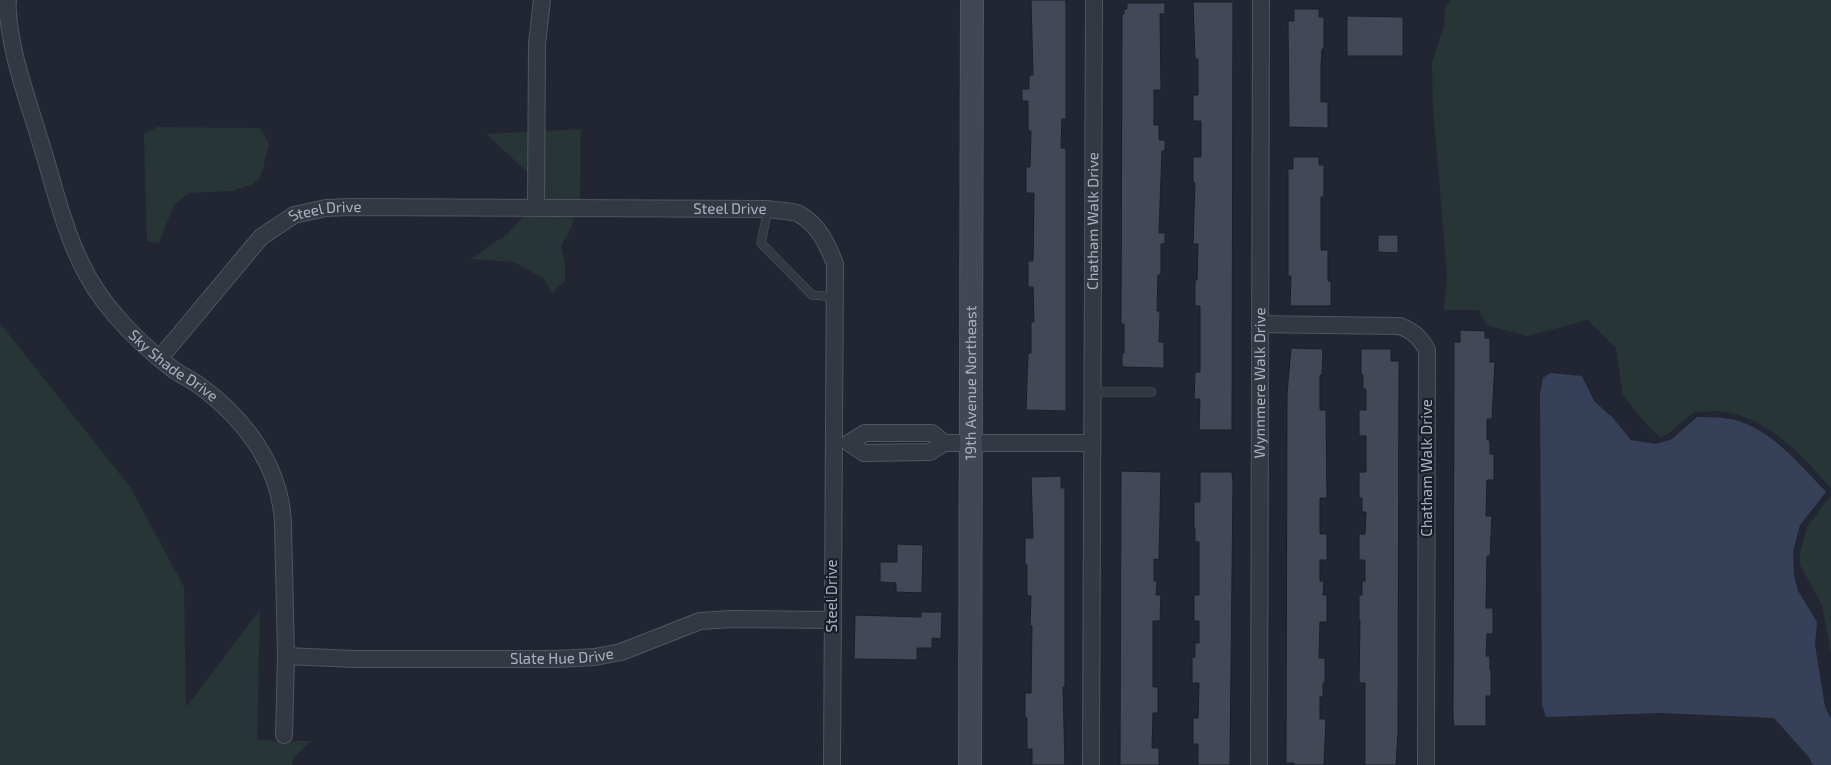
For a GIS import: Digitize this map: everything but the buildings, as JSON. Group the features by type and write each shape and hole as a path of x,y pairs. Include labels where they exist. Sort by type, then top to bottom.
{"street":[{"name":"Sky Shade Drive","path":"8,0 11,35 20,74 73,244 93,284 115,315 145,346 201,387 230,412 252,437 267,460 283,508 286,656 284,735"},
{"path":"536,207 537,44 542,0"},
{"name":"19th Avenue Northeast","path":"970,765 972,0"},
{"name":"Chatham Walk Drive","path":"1091,765 1094,0"},
{"name":"Wynnmere Walk Drive","path":"1259,765 1261,0"},
{"name":"Steel Drive","path":"160,358 261,237 294,215 326,208 350,207 768,209 798,214 816,227 826,242 835,264 841,443 832,620 832,765"},
{"name":"Chatham Walk Drive","path":"1260,324 1400,326 1414,332 1422,339 1428,350 1426,765"},
{"path":"841,443 865,433 932,432 944,443 1092,442"},
{"name":"Slate Hue Drive","path":"286,656 364,659 556,659 594,657 621,652 700,621 731,619 832,620"}],"lane":[{"path":"768,209 761,243 812,295 835,297"},
{"path":"1093,392 1152,392"}],"shaded area":[{"path":"1450,0 1831,0 1831,489 1810,464 1784,441 1756,422 1742,416 1722,411 1694,412 1668,434 1660,437 1648,426 1623,396 1616,348 1588,320 1527,336 1486,325 1479,310 1444,310 1447,275 1433,109 1432,63 1445,22 1444,12"},
{"path":"157,127 260,128 269,144 261,176 253,184 233,191 189,193 174,205 159,243 147,241 144,134"},
{"path":"581,129 580,200 571,228 561,246 565,264 565,281 552,293 544,279 514,262 471,259 507,234 534,207 534,178 486,134"},
{"path":"0,323 130,487 184,587 186,707 260,610 257,740 311,741 294,757 292,765 0,765"},
{"path":"1831,495 1831,653 1822,605 1800,565 1800,552 1807,527"}],"water":[{"path":"1550,373 1582,376 1594,401 1612,417 1631,440 1656,444 1672,439 1697,417 1714,417 1740,421 1768,436 1781,446 1826,492 1800,525 1793,551 1794,575 1798,591 1817,622 1815,645 1825,707 1831,719 1831,765 1813,765 1808,756 1774,718 1660,713 1546,717 1542,705 1540,394 1543,378"}]}
